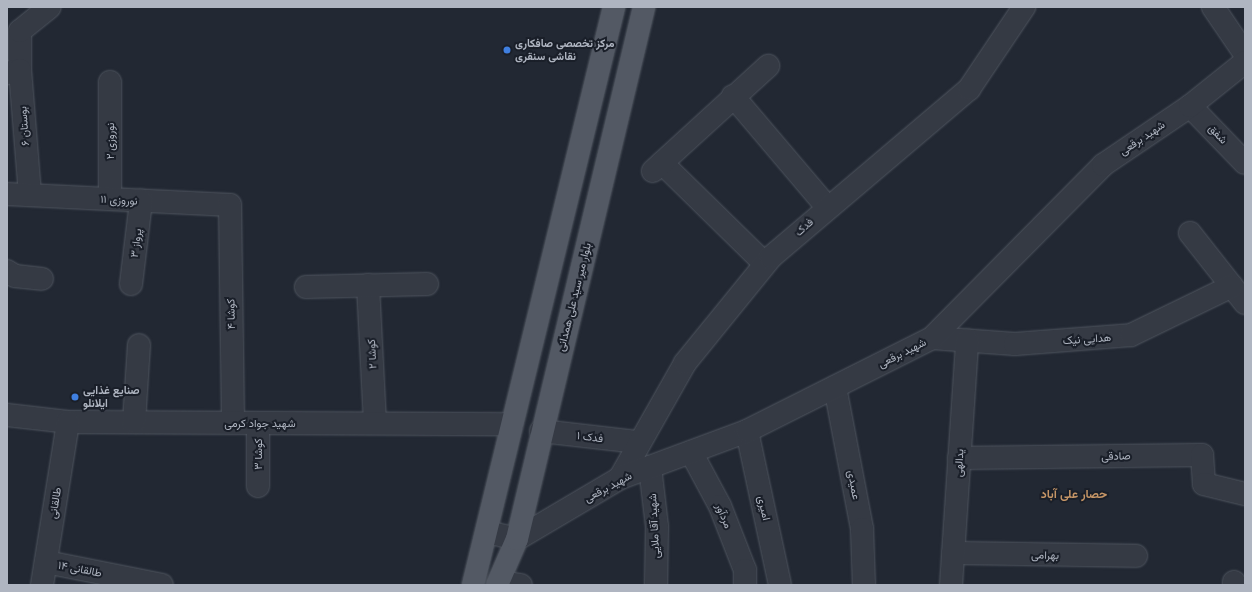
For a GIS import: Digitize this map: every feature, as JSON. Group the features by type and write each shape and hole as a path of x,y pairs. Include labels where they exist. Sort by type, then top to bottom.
{"main road":[{"path":"473,585 614,7"},
{"name":"بلوار میر سید علی همدانی","path":"498,583 517,539 541,431 644,7"},
{"path":"551,264 580,270"}],"street":[{"name":"بوستان ۶","path":"30,195 14,72 20,31 50,7"},
{"name":"فدک","path":"620,478 638,442 685,363 765,264 826,207 969,89 1024,7"},
{"path":"1213,7 1245,54"},
{"name":"شهید برقعی","path":"517,539 620,478 746,431 932,338 1103,165 1190,106 1245,62"},
{"path":"765,264 657,167 733,96 768,66"},
{"name":"نوروزی ۲","path":"110,82 110,199"},
{"path":"733,96 826,207"},
{"name":"شفق","path":"1190,106 1245,163"},
{"name":"نوروزی ۱۱","path":"7,194 230,205"},
{"name":"پرواز ۳","path":"131,284 141,201"},
{"name":"کوشا ۴","path":"230,205 233,422"},
{"path":"1190,233 1239,294"},
{"path":"7,271 15,276 42,279"},
{"path":"306,287 427,284"},
{"name":"کوشا ۲","path":"368,285 375,423"},
{"name":"هدایی نیک","path":"932,338 1015,344 1131,335 1239,294"},
{"name":"یدالهی","path":"952,585 967,341"},
{"path":"134,422 139,345"},
{"name":"عمیدی","path":"835,386 862,529 864,585"},
{"name":"شهید جواد کرمی","path":"7,415 68,422 512,424"},
{"name":"طالقانی","path":"42,585 68,422"},
{"name":"کوشا ۳","path":"258,423 258,486"},
{"name":"فدک ۱","path":"541,431 638,442"},
{"name":"امیری","path":"746,431 780,585"},
{"name":"مردآور","path":"691,452 720,506 745,570 745,585"},
{"name":"صادقی","path":"959,458 1202,455 1204,484 1245,494"},
{"name":"شهید آقا ملایی","path":"650,467 656,527 656,585"},
{"path":"487,532 517,539"},
{"name":"بهرامی","path":"954,553 1136,556"},
{"name":"طالقانی ۱۴","path":"46,562 162,585"},
{"path":"498,583 521,585"}],"place":[{"name":"مرکز تخصصی صافکاری نقاشی سنقری","path":"507,50"},
{"name":"صنایع غذایی ایلانلو","path":"75,397"}],"district":[{"name":"حصار علی آباد","path":"1074,494"}]}
